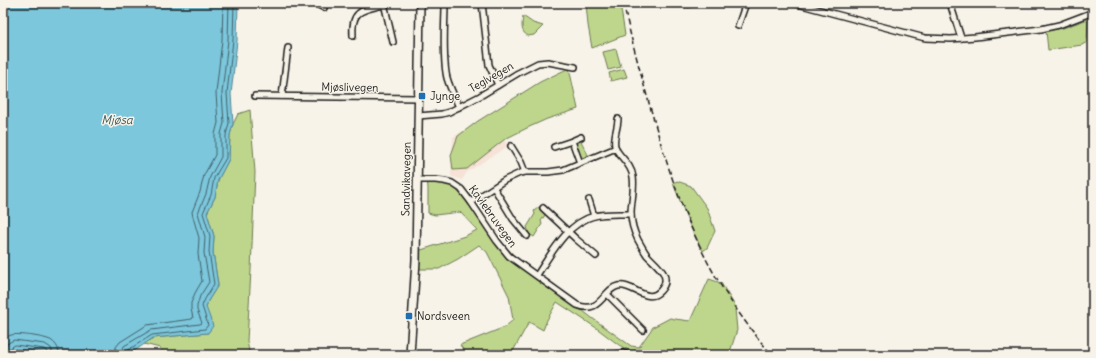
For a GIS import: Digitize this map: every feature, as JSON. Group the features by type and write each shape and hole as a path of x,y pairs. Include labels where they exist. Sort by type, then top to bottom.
{"main road":[{"name":"Sandvikavegen","path":"410,355 416,260 416,180 420,3"}],"street":[{"path":"315,3 324,8"},
{"path":"446,3 446,72 450,88 459,107"},
{"path":"482,3 489,65 498,85"},
{"path":"681,3 692,3"},
{"path":"738,26 746,3"},
{"path":"794,3 925,38 961,38 1041,29 1059,25 1088,14 1093,14 1093,3"},
{"path":"950,3 961,38"},
{"path":"353,36 353,22 356,16 364,10 384,4 393,42"},
{"path":"282,96 288,48"},
{"name":"Teglvegen","path":"418,116 442,114 459,107 531,66 543,62 553,62 575,67"},
{"name":"Mjøslivegen","path":"255,96 418,98"},
{"path":"471,202 505,180 525,172 556,171 616,148 614,142 618,119"},
{"path":"554,147 572,141 581,136"},
{"path":"572,141 580,163"},
{"path":"511,146 521,162 525,172"},
{"name":"Kavlebruvegen","path":"416,180 440,180 452,183 461,189 500,246 515,260 575,303 583,307 589,307 596,304 617,286 626,285 651,296 660,291 664,283 663,272 647,254 640,244 636,234 631,214 634,182 632,172 630,166 616,148"},
{"path":"494,188 510,214 524,230 527,236"},
{"path":"589,200 594,216"},
{"path":"543,208 568,231 592,249 596,256"},
{"path":"537,275 568,231 579,222 594,216 631,214"},
{"path":"607,294 642,330"},
{"path":"618,354 623,353 628,355"}],"shaded area":[{"path":"489,116 508,146 467,172 462,180 451,176 453,137"}],"green space":[{"path":"586,3 620,3 625,35 592,48"},
{"path":"523,16 533,23 543,26 534,35 528,36 523,30"},
{"path":"1088,19 1087,42 1082,45 1048,50 1046,31 1063,28"},
{"path":"616,49 621,67 608,70 603,52"},
{"path":"569,68 578,109 547,119 527,128 505,139 467,169 453,170 451,155 458,136 478,121 540,82"},
{"path":"624,69 627,77 611,81 609,73"},
{"path":"250,110 255,172 247,341 249,351 257,355 162,355 160,348 144,344 153,338 208,333 206,307 218,285 213,252 214,236 207,213 215,197 218,180 229,159 230,135 233,124 238,114"},
{"path":"580,139 589,157 583,159 581,159 575,145 576,141"},
{"path":"427,178 448,181 516,258 592,318 631,346 639,347 653,327 670,318 690,321 709,279 721,283 737,307 735,309 737,330 729,355 638,355 619,345 557,302 543,330 529,322 512,355 467,355 460,345 505,327 513,320 509,296 487,252 479,245 458,259 439,269 416,269 418,251 465,236 477,230 460,212 435,215 428,213"},
{"path":"677,181 691,186 707,208 715,231 707,248 703,251 690,226 673,183"},
{"path":"539,207 545,215 541,221 542,224 534,237 529,234 527,227 535,214 534,211"},
{"path":"15,349 49,354 51,355 7,355"}],"water":[{"name":"Mjøsa","path":"3,3 238,3 237,41 231,94 233,124 230,135 229,159 218,180 215,197 207,213 214,236 213,252 218,285 206,307 213,326 208,333 153,338 133,352 123,355 51,355 15,349 7,355 3,355"}],"railway":[{"path":"623,3 661,144 686,216 705,257 727,295 744,320 772,355"}],"place":[{"name":"Jynge","path":"422,96"},
{"name":"Nordsveen","path":"409,316"}]}
